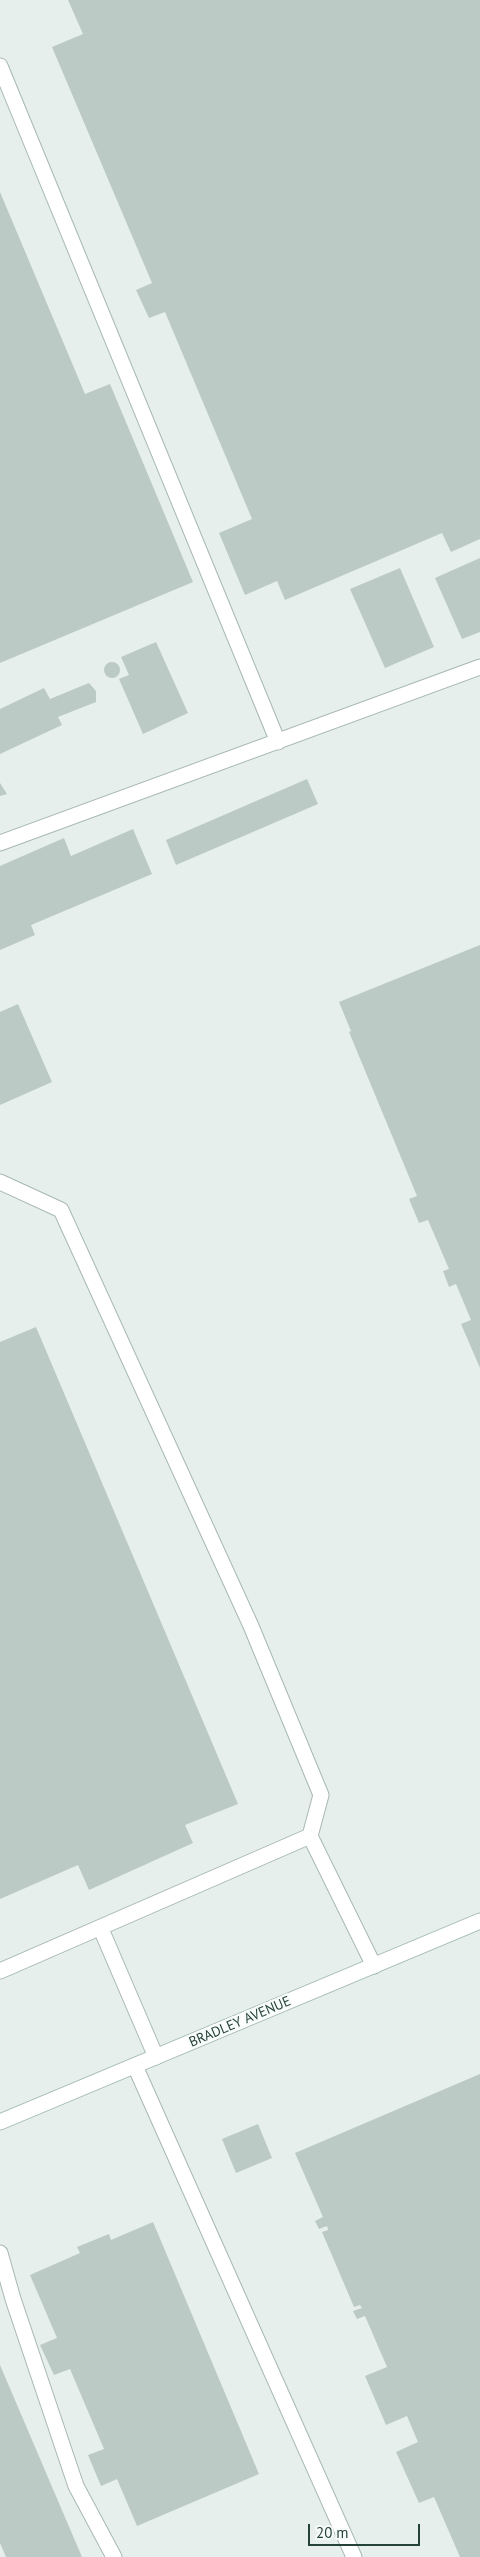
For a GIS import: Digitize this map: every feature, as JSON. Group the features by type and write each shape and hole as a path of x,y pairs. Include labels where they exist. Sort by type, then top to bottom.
{"street":[{"path":"0,66 278,742"},
{"path":"0,843 480,668"},
{"path":"0,1182 61,1210 251,1626 320,1795 310,1836 374,1966"},
{"path":"0,1971 310,1836"},
{"name":"BRADLEY AVENUE","path":"0,2122 480,1922"},
{"path":"101,1928 156,2057"},
{"path":"135,2066 354,2557"},
{"path":"0,2253 13,2299 76,2486 114,2557"}],"building":[{"path":"68,0 480,0 480,539 451,552 442,533 285,600 277,581 245,595 219,533 252,519 165,312 149,318 136,290 152,283 52,47 83,34"},
{"path":"0,192 85,394 110,384 193,582 0,663"},
{"path":"480,558 480,632 462,639 435,578"},
{"path":"400,568 434,647 385,668 350,589"},
{"path":"156,642 188,713 143,734 119,679 129,675 121,657"},
{"path":"112,662 118,664 120,670 118,676 112,678 106,676 104,670 106,664"},
{"path":"89,683 96,691 96,702 58,717 62,725 0,754 0,709 44,688 50,699"},
{"path":"307,779 318,804 176,865 166,840"},
{"path":"0,783 7,794 0,796"},
{"path":"133,829 152,874 31,925 35,935 0,950 0,866 64,838 71,856"},
{"path":"480,945 480,1368 461,1324 471,1320 456,1284 449,1287 443,1271 449,1269 428,1220 419,1223 409,1199 417,1196 349,1032 351,1031 339,1002"},
{"path":"18,1004 52,1082 0,1105 0,1012"},
{"path":"36,1327 238,1804 185,1825 193,1843 89,1890 78,1865 0,1899 0,1342"},
{"path":"480,2074 480,2557 460,2557 434,2497 419,2503 396,2452 418,2442 407,2416 386,2425 365,2376 387,2367 365,2316 357,2319 353,2311 362,2308 360,2305 354,2307 322,2232 328,2230 327,2226 319,2229 315,2221 323,2217 295,2153"},
{"path":"258,2124 272,2158 236,2173 222,2139"},
{"path":"153,2222 259,2474 137,2526 117,2479 101,2486 88,2455 104,2449 70,2369 54,2375 40,2345 57,2338 30,2275 80,2253 77,2247 109,2234 111,2240"},
{"path":"0,2365 82,2557 6,2557 0,2543"}]}
